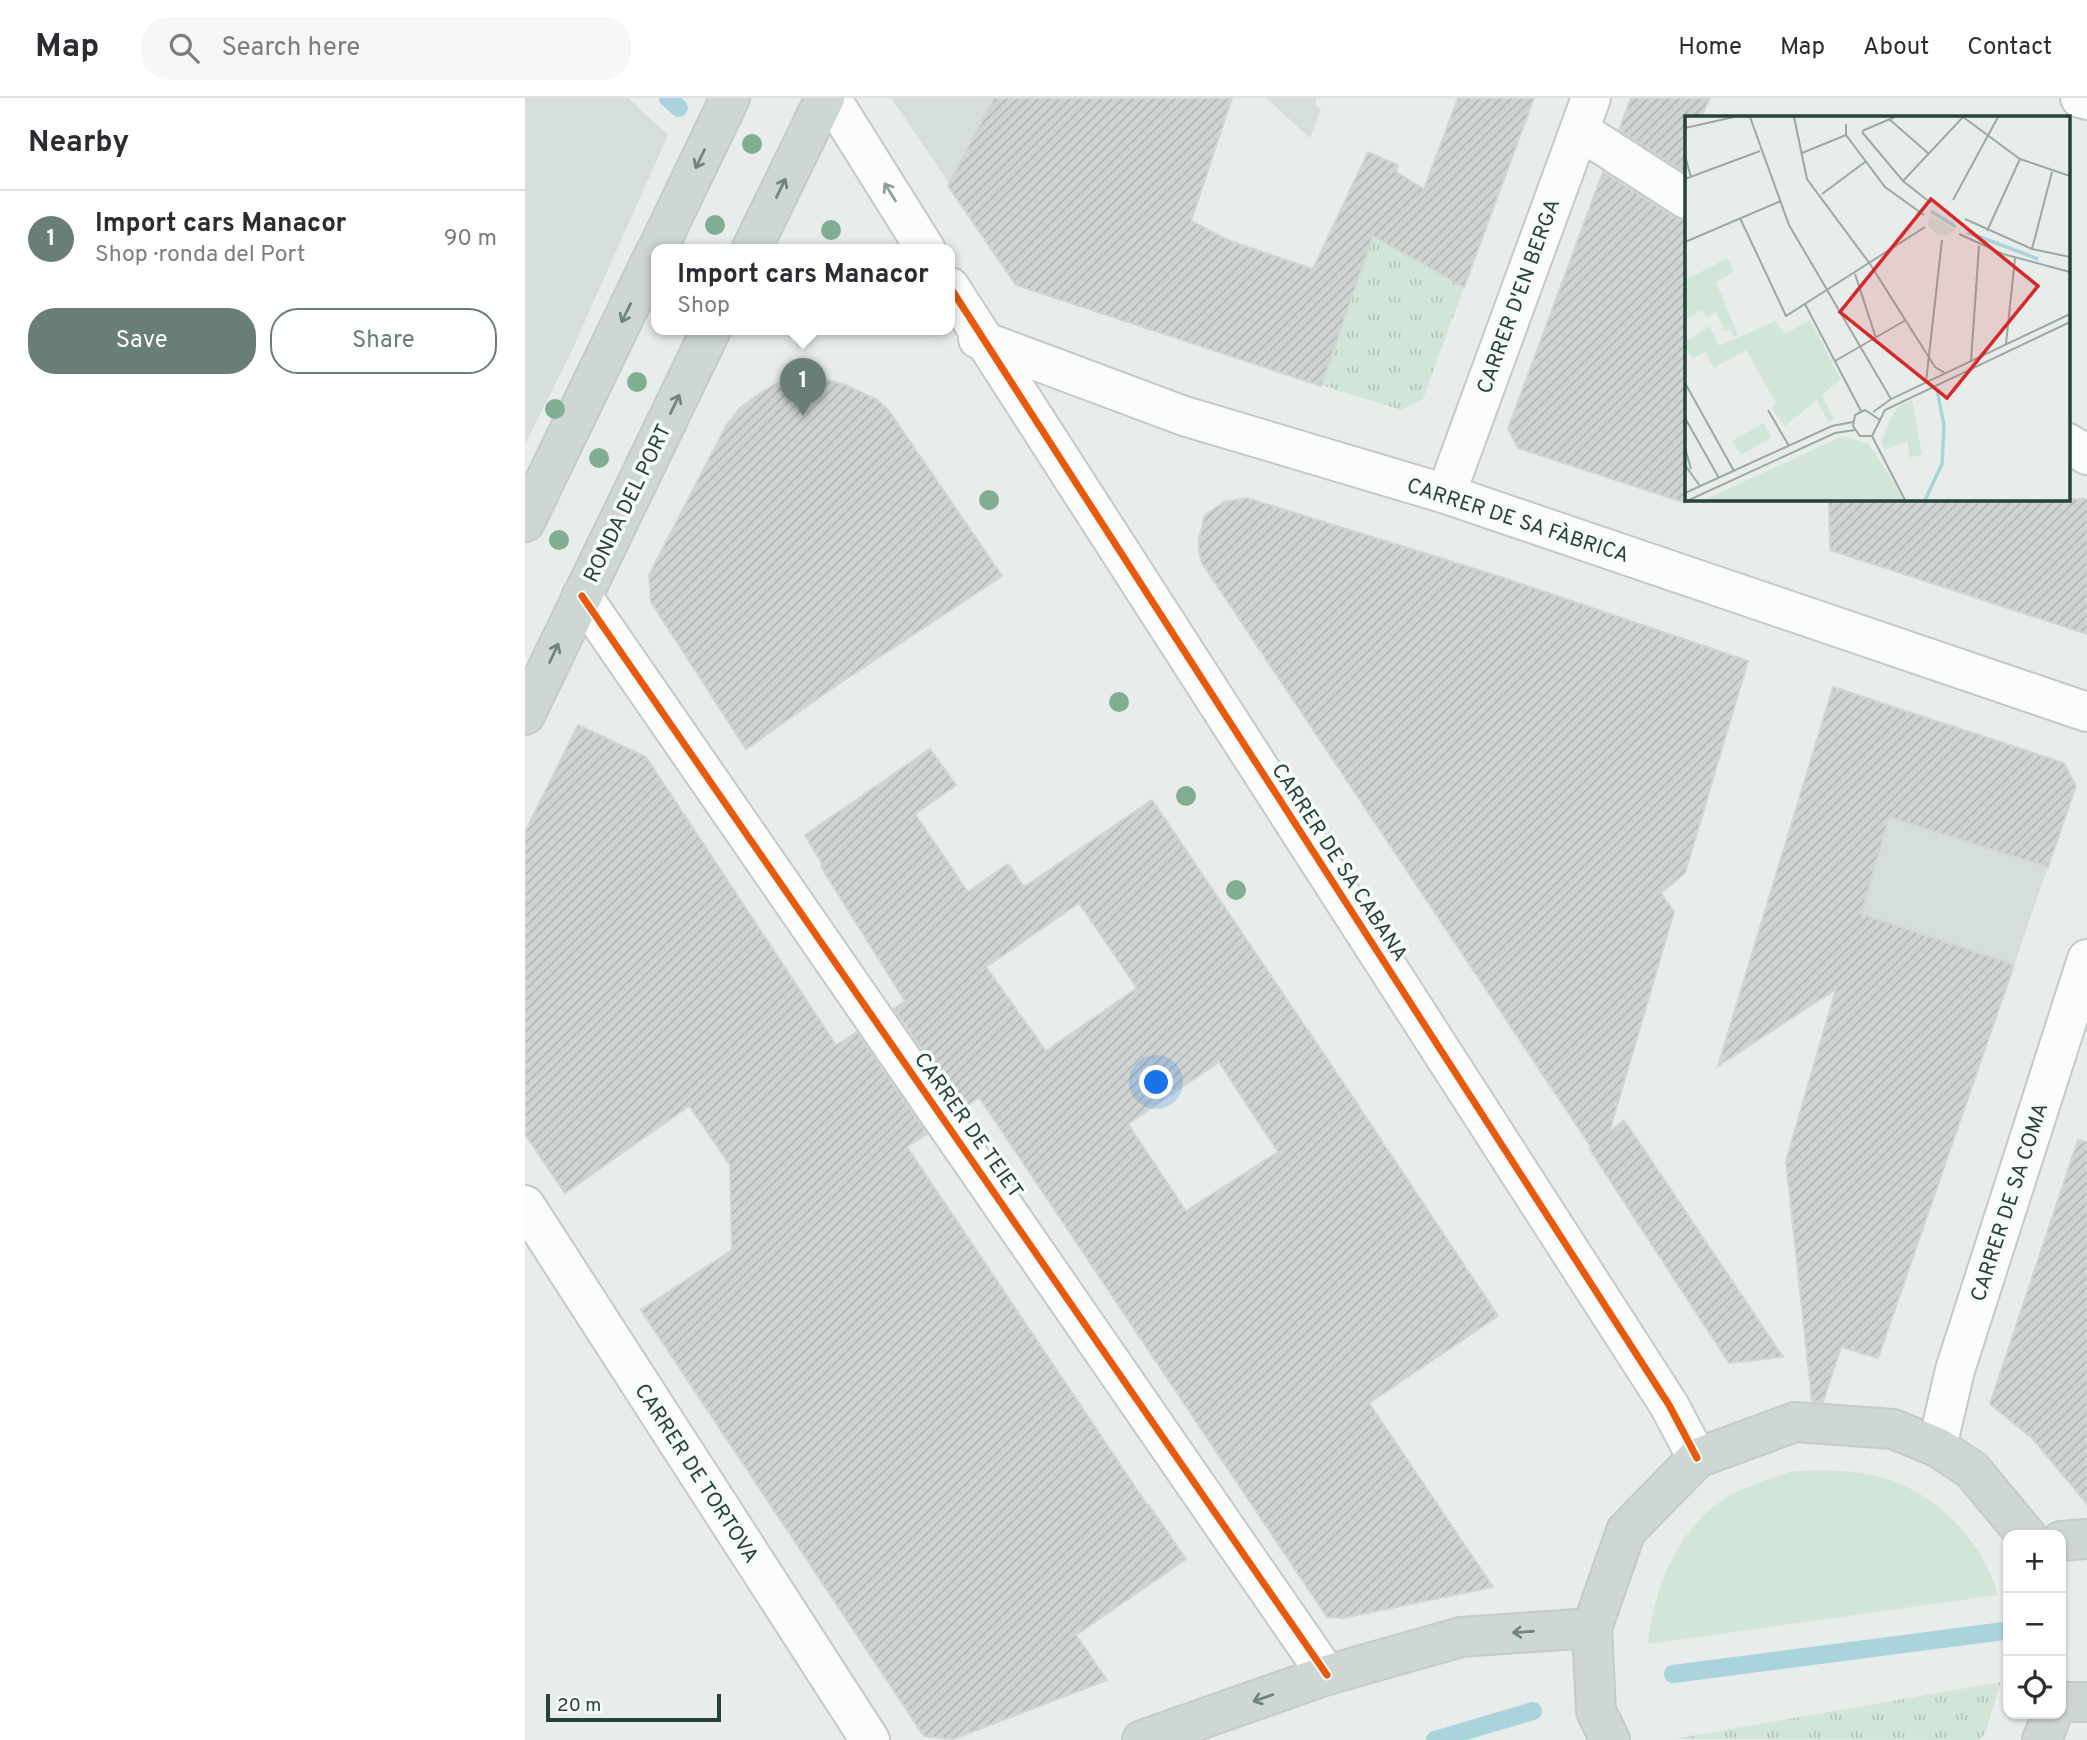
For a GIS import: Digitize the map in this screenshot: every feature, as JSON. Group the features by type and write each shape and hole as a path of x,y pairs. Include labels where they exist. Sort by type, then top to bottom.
{"main road":[{"path":"659,244 730,98"},
{"path":"754,244 825,98"},
{"path":"525,522 651,260"},
{"name":"RONDA DEL PORT","path":"525,715 709,335"},
{"path":"1610,1740 1596,1711 1592,1628 1626,1531 1697,1458 1795,1422 1893,1429 1937,1447 1972,1470 2022,1530"},
{"path":"2066,1541 2087,1539"},
{"path":"1142,1740 1327,1675 1461,1636 1592,1628"},
{"path":"2066,1702 2087,1702"},
{"path":"2042,1740 2050,1719"}],"street":[{"path":"831,98 922,244"},
{"path":"2080,98 2087,100"},
{"path":"1585,114 1685,198"},
{"name":"CARRER D'EN BERGA","path":"1445,494 1585,114"},
{"name":"CARRER DE SA CABANA","path":"955,294 1669,1405 1697,1458"},
{"name":"CARRER DE SA FÀBRICA","path":"955,330 1184,416 1445,494 2087,712"},
{"path":"2070,444 2087,455"},
{"name":"CARRER DE TEIET","path":"582,596 1327,1675"},
{"name":"CARRER DE SA COMA","path":"1937,1447 1955,1370 2087,959"},
{"name":"CARRER DE TORTOVA","path":"525,1205 870,1740"}],"shaded area":[{"path":"525,98 628,98 668,135 568,359 525,444"},
{"path":"891,98 1147,98 1045,293 1016,285"},
{"path":"1266,98 1317,98 1315,104 1321,109 1310,138"},
{"path":"1890,817 2048,867 2014,965 1861,914"}],"green space":[{"path":"1372,236 1464,287 1423,399 1401,410 1321,385"},
{"path":"1792,1471 1858,1472 1886,1479 1921,1495 1951,1518 1976,1548 1998,1595 1648,1644 1656,1599 1664,1577 1673,1556 1699,1520 1716,1504 1736,1492"},
{"path":"2001,1682 1985,1733 1980,1740 1674,1739"}],"building":[{"path":"994,98 1232,98 1191,221 1230,241 1313,269 1368,152 1398,165 1396,172 1424,189 1458,98 1534,98 1464,287 1373,236 1321,386 1016,285 948,186"},
{"path":"1631,98 1710,98 1701,116 1685,116 1685,172 1619,130"},
{"path":"1603,172 1674,217 1685,221 1686,503 1518,448 1508,429"},
{"path":"795,379 823,379 843,384 878,400 889,411 1002,576 746,749 651,602 649,575 727,424 740,408 773,385"},
{"path":"1247,498 1501,577 1748,661 1685,873 1661,893 1674,912 1609,1133 1624,1120 1783,1357 1729,1363 1589,1148 1591,1147 1202,563 1199,539 1205,515 1224,502"},
{"path":"2087,499 2087,634 1830,550 1829,500"},
{"path":"1833,687 2064,763 2076,786 2048,867 1889,817 1861,914 2014,965 1878,1358 1841,1347 1823,1402 1812,1401 1786,1161 1836,989 1718,1066"},
{"path":"578,725 646,757 836,1045 857,1032 927,1134 907,1147 1186,1559 1076,1635 1107,1680 953,1739 924,1736 641,1310 732,1250 730,1165 689,1106 565,1193 525,1134 525,832"},
{"path":"930,749 956,785 915,814 968,892 1008,864 1024,887 1152,800 1498,1316 1369,1403 1493,1587 1343,1618 1327,1617 979,1097 963,1109 894,1009 905,1001 821,867 823,865 805,835","holes":["1079,903 1137,988 1046,1051 986,967","1219,1062 1278,1152 1186,1211 1128,1124"]},
{"path":"2078,1140 2087,1142 2087,1504 2033,1439 1990,1404"}],"waterway":[{"path":"668,98 679,108"},
{"path":"1673,1674 2003,1631"},
{"path":"1435,1740 1533,1711"}],"cycle path":[{"path":"955,295 1669,1405 1697,1458"},
{"path":"582,596 1327,1675"}],"place":[{"name":"Import cars Manacor","path":"803,416"}]}
